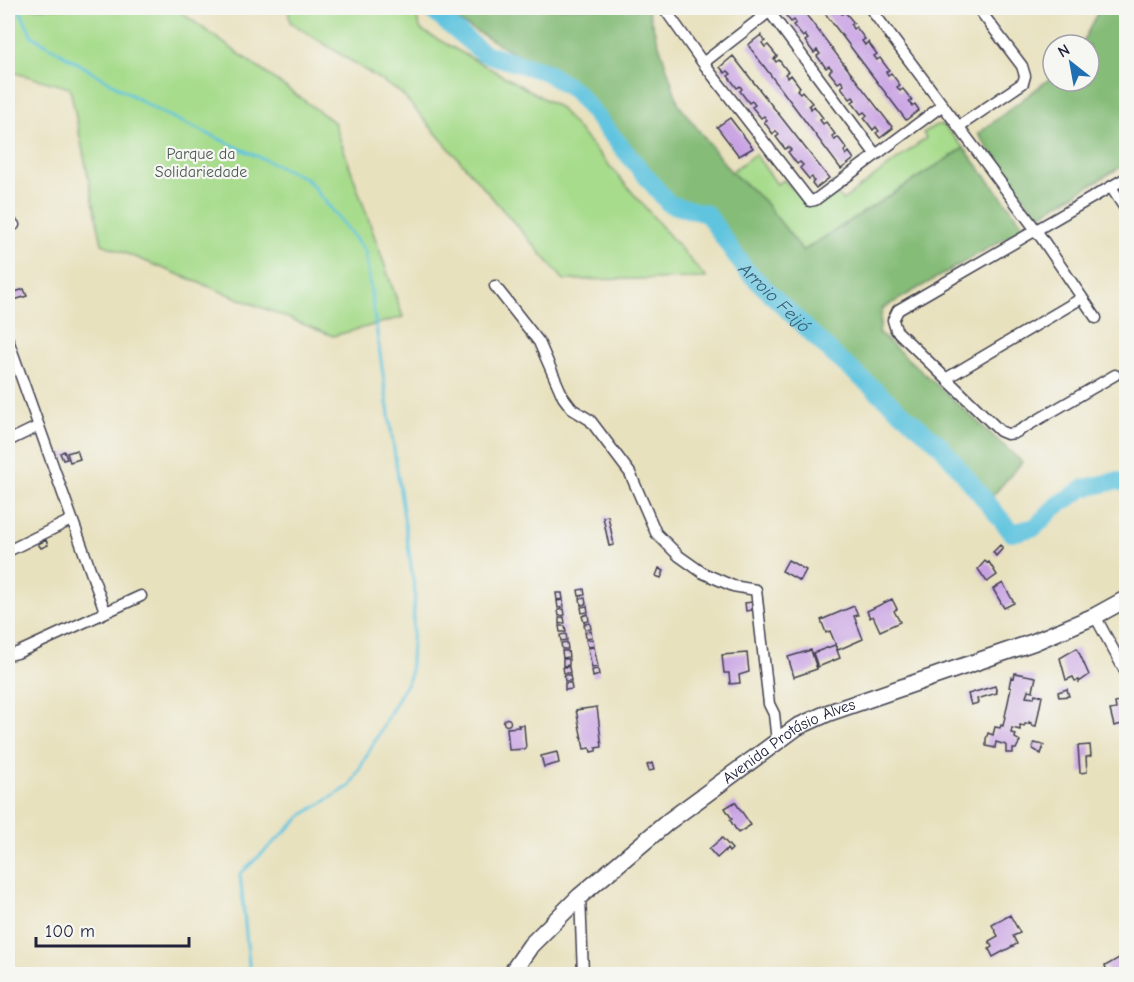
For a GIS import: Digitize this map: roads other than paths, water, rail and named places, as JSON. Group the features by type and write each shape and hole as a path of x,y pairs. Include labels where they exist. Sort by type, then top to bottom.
{"main road":[{"name":"Avenida Protásio Alves","path":"511,975 531,945 580,896 669,821 797,727 828,713 1034,642 1095,616 1126,599"}],"street":[{"path":"664,8 810,201 815,200 943,105"},
{"path":"870,8 1036,230 1096,318"},
{"path":"958,126 1023,83 1025,76 1022,66 978,8"},
{"path":"704,63 772,9 876,155"},
{"path":"1115,375 1015,433 1007,434 1000,431 896,330 893,320 898,310 1126,178"},
{"path":"1111,187 1126,210"},
{"path":"495,286 532,332 562,397 572,409 590,420 630,473 656,533 679,556 703,573 733,586 756,590 769,704 774,714 777,742"},
{"path":"947,378 1082,298"},
{"path":"8,340 105,611"},
{"path":"8,441 39,426"},
{"path":"8,550 71,520"},
{"path":"8,655 17,653 141,596"},
{"path":"1095,616 1126,674"},
{"path":"774,714 797,727"},
{"path":"580,896 583,975"}],"waterway":[{"path":"19,8 32,36 158,111 307,179 365,251 415,593 410,677 350,786 304,814 240,874 250,974"},
{"name":"Arroio Feijó","path":"429,8 483,53 546,72 575,91 669,204 707,214 745,269 835,356 940,445 1012,533 1035,527 1055,507 1084,488 1116,481 1126,483"}],"park label":[{"name":"Parque da Solidariedade","path":"201,163"}]}
